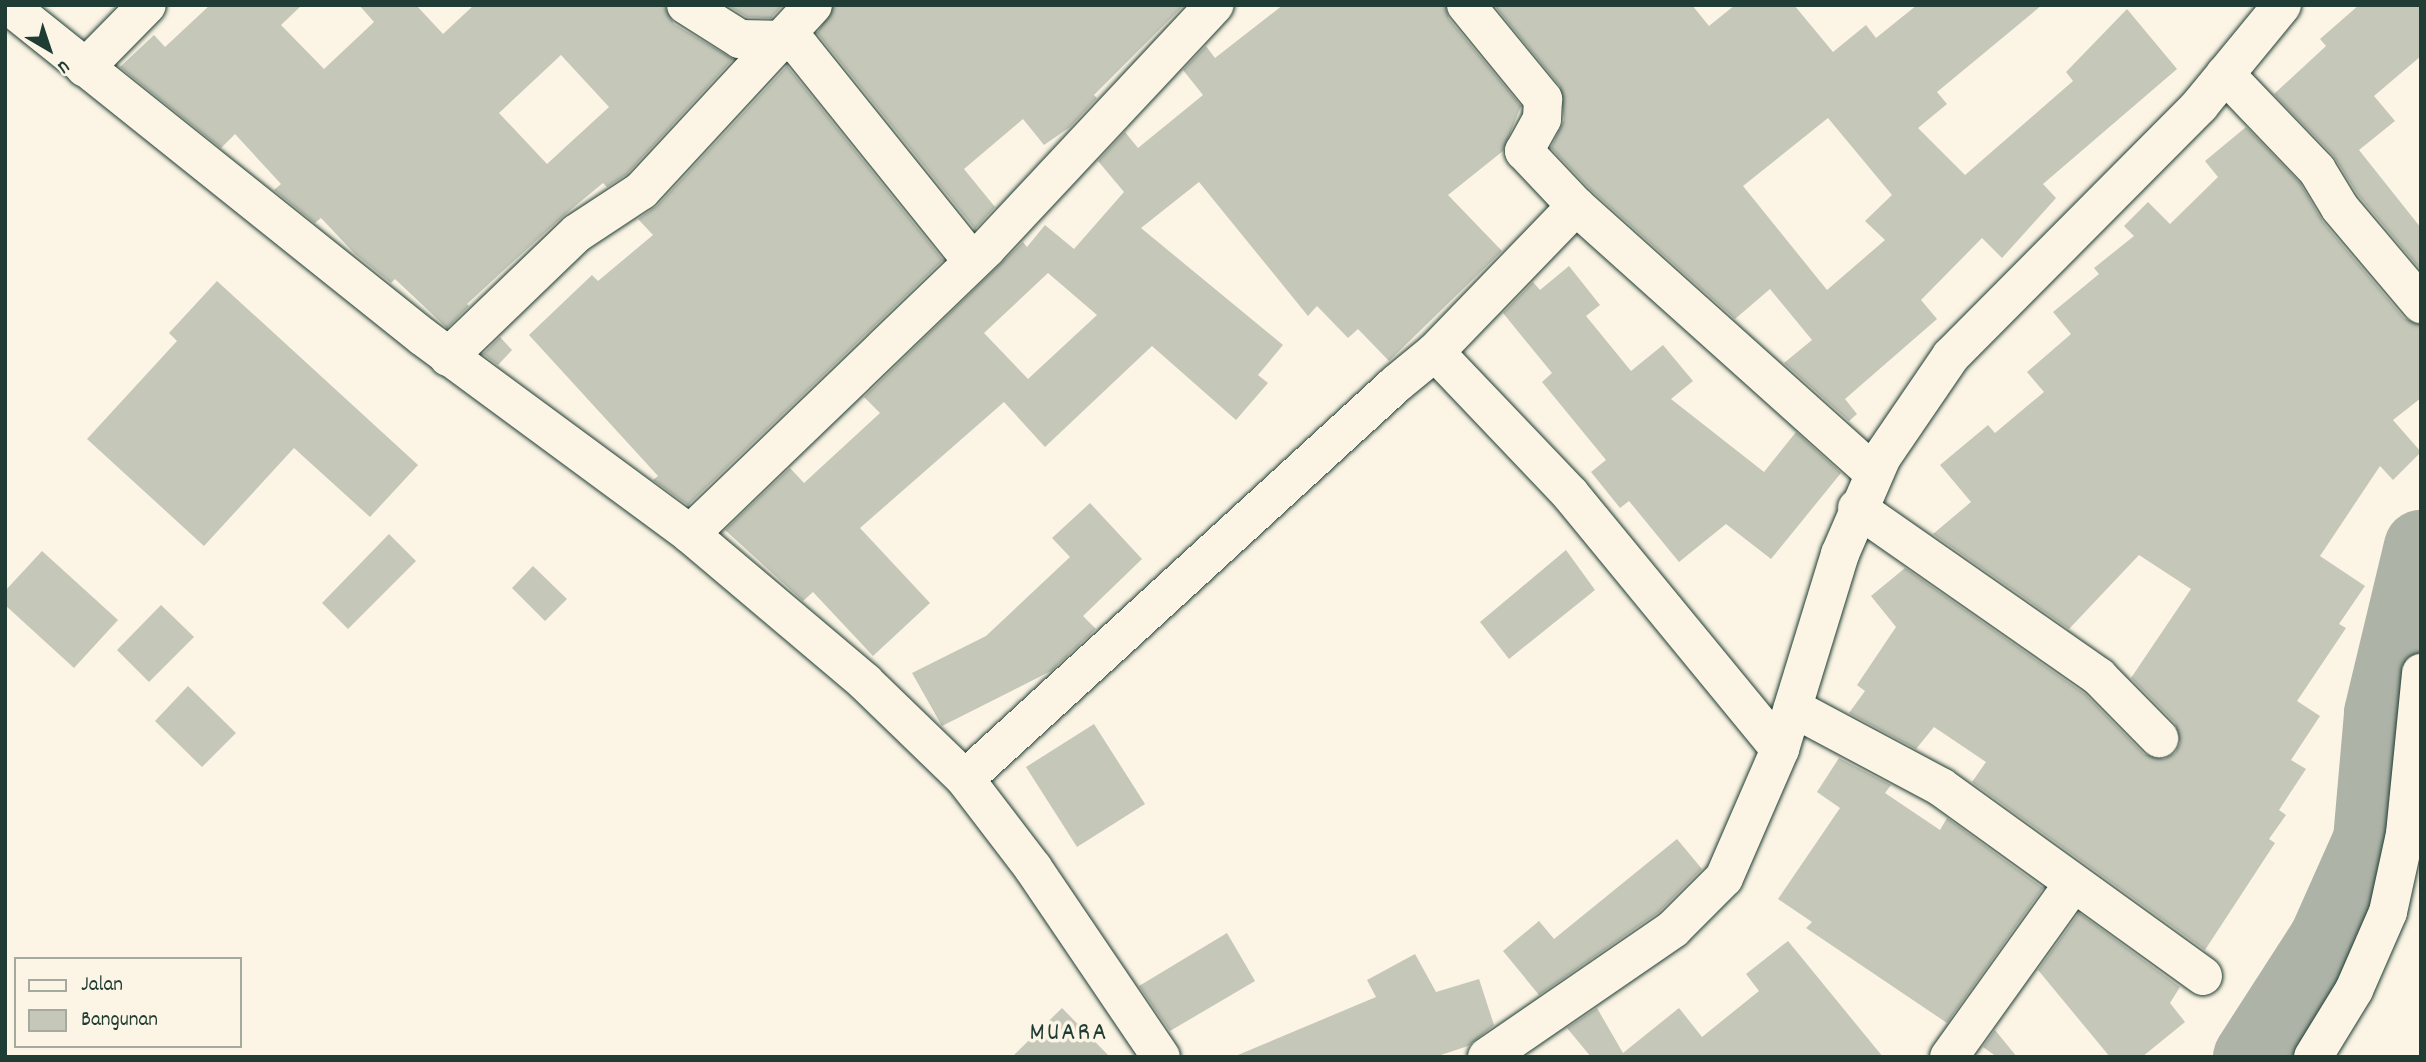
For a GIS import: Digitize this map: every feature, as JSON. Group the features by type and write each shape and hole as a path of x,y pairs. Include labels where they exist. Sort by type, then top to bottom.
{"street":[{"path":"8,5 448,357 690,534 865,682 965,779 1033,868 1161,1057"},
{"path":"85,68 147,5"},
{"path":"686,5 740,39 778,40 800,47 972,261"},
{"path":"448,357 577,233 641,191 813,5"},
{"path":"690,534 972,261 1214,5"},
{"path":"1466,5 1543,99 1542,119 1524,151 1576,206 1874,474"},
{"path":"1487,1057 1673,929 1707,900 1724,878 1780,749 1857,508 1874,474 1951,356 2225,74 2282,5"},
{"path":"2225,74 2317,170 2340,208 2421,304"},
{"path":"965,779 1385,393 1436,352 1576,206"},
{"path":"1436,352 1571,495 1780,749"},
{"path":"1857,508 2099,677 2158,738"},
{"path":"2313,1057 2354,990 2388,912 2405,834 2421,673"},
{"path":"1793,708 1941,787 2072,886 2203,976"},
{"path":"1949,1057 2072,886"}],"building":[{"path":"210,5 302,5 281,25 324,69 374,22 359,5 416,5 443,34 474,5 664,5 674,24 733,59 627,174 607,187 603,183 562,217 467,304 469,306 447,328 395,279 391,283 355,254 321,218 315,223 274,190 281,184 235,134 221,148 120,67 154,35 165,47","holes":["561,55 609,107 547,164 499,113"]},
{"path":"727,5 783,5 771,18 747,17"},
{"path":"834,5 1184,5 1094,95 1097,98 1070,127 1044,145 1023,119 964,169 995,207 975,229 817,33"},
{"path":"1283,5 1445,5 1449,19 1521,106 1503,151 1448,195 1502,251 1389,361 1358,329 1348,338 1317,306 1308,316 1199,182 1141,228 1283,345 1258,375 1268,383 1236,420 1152,346 1045,447 1004,402 860,528 930,603 873,656 813,592 803,601 725,530 790,468 804,483 880,413 864,397 1023,242 1027,247 1045,225 1074,249 1124,192 1098,161 1125,132 1138,148 1203,95 1183,70 1206,46 1215,58","holes":["1048,273 1097,315 1028,379 984,333"]},
{"path":"1494,5 1692,5 1709,26 1735,5 1794,5 1833,52 1866,25 1876,38 1917,5 2042,5 1937,92 1947,104 1918,128 1965,175 2073,81 2066,72 2127,9 2177,69 2043,184 2056,198 2002,258 1982,238 1921,300 1937,319 1845,399 1857,414 1849,421 1784,363 1812,340 1770,289 1735,319 1591,190 1551,148 1564,120 1560,86","holes":["1828,118 1892,195 1865,221 1885,240 1827,290 1743,186"]},
{"path":"2359,5 2421,5 2421,56 2374,96 2395,121 2359,150 2421,228 2421,270 2358,195 2333,155 2274,94 2326,46 2320,39"},
{"path":"787,66 943,260 688,505 653,480 658,476 529,335 592,275 598,281 653,235 638,219 657,206"},
{"path":"2246,127 2300,183 2323,222 2404,318 2421,325 2421,398 2393,420 2421,452 2393,480 2380,466 2320,556 2365,586 2339,624 2346,628 2297,701 2320,716 2291,760 2306,769 2279,810 2286,815 2269,839 2275,843 2205,950 1972,782 1986,762 1934,727 1916,749 1849,713 1865,691 1857,685 1896,627 1871,596 1905,568 2085,694 2144,754 2164,759 2175,753 2180,743 2175,723 2131,678 2191,589 2139,555 2069,629 1933,534 1971,502 1940,465 1988,425 1995,433 2044,392 2027,372 2071,334 2053,312 2099,274 2094,268 2134,236 2124,226 2148,202 2170,224 2218,177 2205,161"},
{"path":"1569,266 1600,305 1586,316 1631,371 1663,345 1693,381 1671,399 1764,472 1796,432 1841,473 1771,559 1726,524 1679,562 1629,501 1620,508 1591,472 1606,460 1542,382 1552,373 1503,313 1533,282 1540,290"},
{"path":"217,281 418,465 370,517 294,448 204,546 87,439 177,341 169,333"},
{"path":"500,337 512,350 498,365 483,354"},
{"path":"1090,503 1142,559 1083,616 1096,629 1051,671 942,726 912,673 986,636 1070,557 1052,538"},
{"path":"389,534 416,561 348,629 322,603"},
{"path":"1566,550 1595,590 1509,659 1480,622"},
{"path":"42,551 118,620 74,668 5,605 5,591"},
{"path":"533,566 567,599 545,621 512,588"},
{"path":"161,605 194,637 149,682 117,650"},
{"path":"188,686 236,733 202,767 155,721"},
{"path":"1094,724 1145,804 1077,847 1026,767"},
{"path":"1839,758 1891,785 1885,793 1940,830 1947,818 2043,888 1947,1023 1806,928 1812,922 1778,899 1840,808 1817,792"},
{"path":"1677,839 1702,869 1659,912 1539,995 1503,951 1539,921 1554,939"},
{"path":"2079,913 2180,987 2170,1003 2185,1022 2142,1057 2110,1057 2038,970"},
{"path":"1227,933 1255,981 1170,1031 1139,986"},
{"path":"1788,941 1883,1057 1591,1057 1567,1028 1597,1008 1623,1053 1679,1008 1702,1037 1759,991 1746,974"},
{"path":"1415,954 1436,992 1479,979 1494,1025 1468,1046 1435,1057 1233,1057 1376,997 1367,980"},
{"path":"1062,1008 1110,1057 1012,1057"},
{"path":"1995,1030 2017,1057 1997,1057 1983,1047"}],"waterway":[{"path":"2250,1057 2326,939 2370,840 2381,713 2421,547"}],"district":[{"name":"MUARA","path":"1069,1034"}]}
